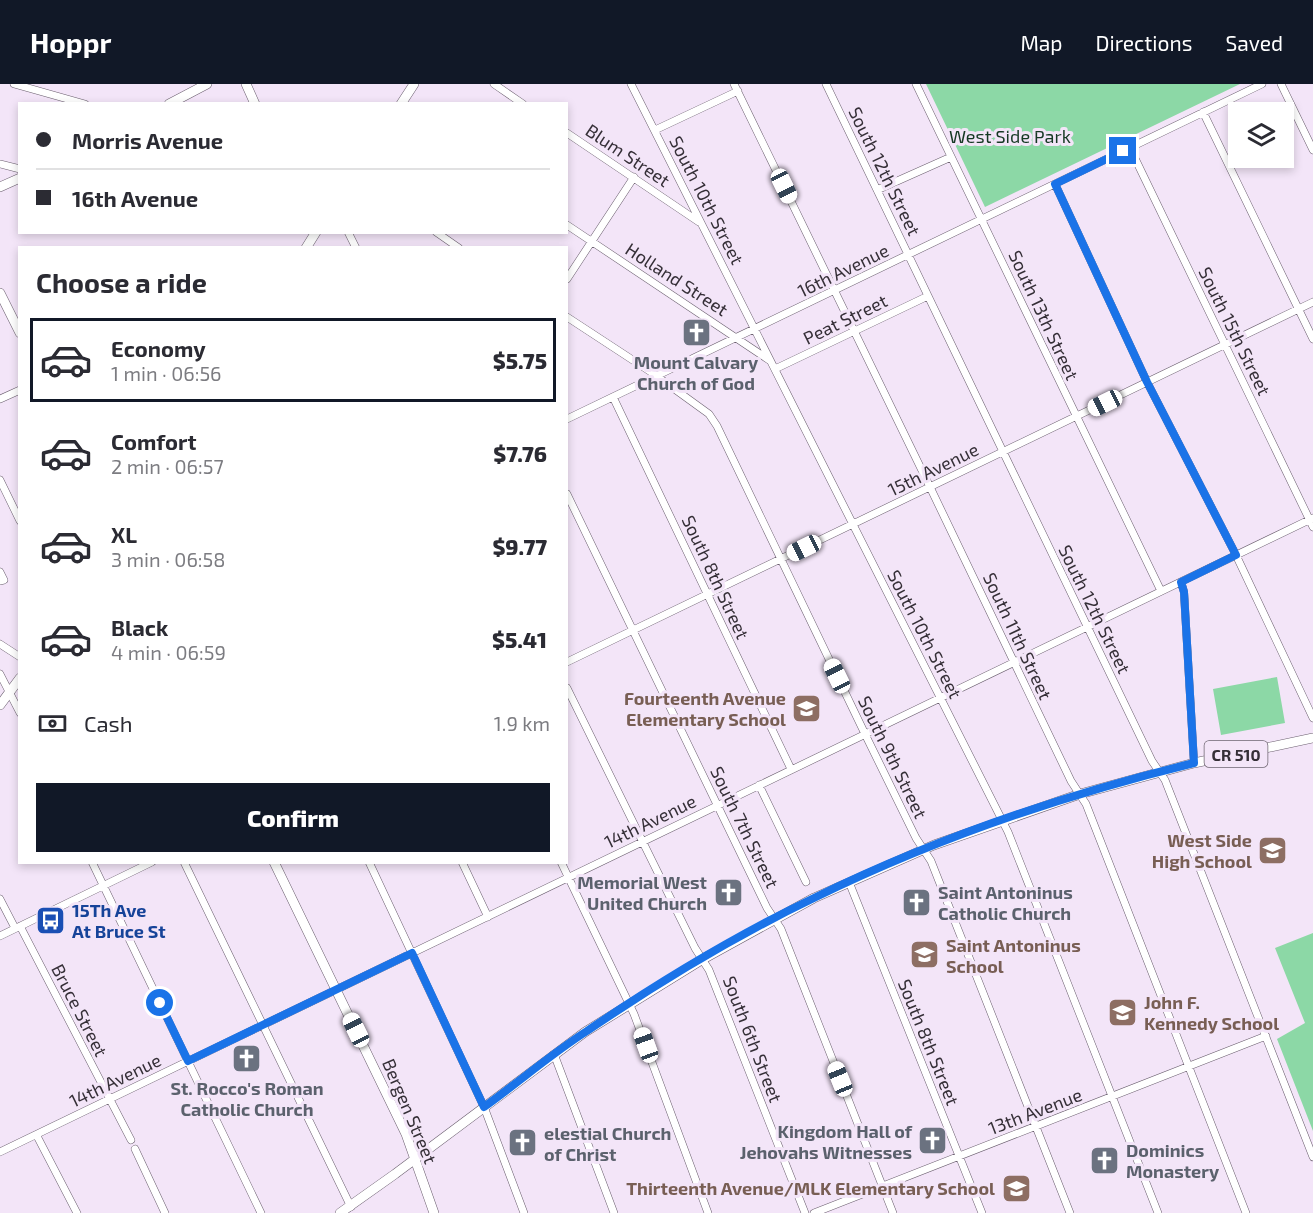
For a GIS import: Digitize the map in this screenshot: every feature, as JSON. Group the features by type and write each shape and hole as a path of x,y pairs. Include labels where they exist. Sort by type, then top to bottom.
{"main road":[{"path":"173,102 207,84"},
{"path":"246,84 254,102"},
{"path":"402,102 414,84"},
{"path":"0,187 18,179"},
{"path":"0,293 18,329"},
{"path":"0,705 18,681"},
{"name":"CR 510","path":"340,1213 415,1160 554,1054 630,1003 774,918 924,849 1002,820 1080,794 1194,763 1313,738"},
{"name":"Bergen Street","path":"275,864 406,1134 434,1213"}],"street":[{"path":"14,84 78,102"},
{"name":"South 10th Street","path":"631,84 1002,820 1158,1213"},
{"name":"South 12th Street","path":"826,84 1152,761 1160,772 1178,812 1313,1157"},
{"name":"South 13th Street","path":"916,84 1161,591"},
{"name":"16th Avenue","path":"568,419 1262,84"},
{"path":"1281,84 1313,150"},
{"path":"499,86 520,102"},
{"path":"655,130 736,88"},
{"name":"South 11th Street","path":"736,88 1071,781 1086,804 1246,1213"},
{"path":"1203,112 1313,339"},
{"name":"Blum Street","path":"568,134 701,223"},
{"name":"South 15th Street","path":"1130,148 1312,522"},
{"path":"877,190 951,157"},
{"path":"0,164 18,168"},
{"path":"568,277 634,177"},
{"path":"1055,184 1147,382 1236,555 1313,718"},
{"name":"Holland Street","path":"568,226 738,337 770,361"},
{"path":"440,234 456,246"},
{"name":"Peat Street","path":"775,369 928,296"},
{"name":"15th Avenue","path":"568,662 1313,302"},
{"name":"South 9th Street","path":"568,319 657,376 709,414 717,426 916,838 931,861 955,927 1070,1213"},
{"path":"0,399 18,391"},
{"name":"South 8th Street","path":"614,397 791,769"},
{"path":"0,480 18,517"},
{"name":"South 7th Street","path":"568,496 717,805 781,929 893,1213"},
{"name":"14th Avenue","path":"0,1152 1161,591 1312,522"},
{"path":"1181,582 1184,592 1194,763"},
{"path":"0,644 18,656"},
{"path":"0,674 18,709"},
{"path":"9,692 18,687"},
{"name":"South 6th Street","path":"568,690 695,948 709,970 805,1213"},
{"path":"759,785 806,882"},
{"path":"93,864 261,1213"},
{"path":"0,936 148,864"},
{"path":"185,864 351,1207"},
{"path":"370,864 484,1107 524,1213"},
{"path":"463,864 488,916"},
{"path":"562,864 630,1003 708,1213"},
{"name":"South 8th Street","path":"849,882 982,1213"},
{"name":"Bruce Street","path":"0,899 18,927 131,1140"},
{"name":"13th Avenue","path":"814,1213 1266,1036"},
{"path":"554,1054 614,1213"},
{"path":"36,1136 76,1213"},
{"path":"135,1149 165,1213"}],"green space":[{"name":"West Side Park","path":"926,84 1240,84 985,207"},
{"path":"1277,677 1285,723 1221,735 1213,689"},
{"path":"1313,933 1313,1131 1277,1039 1305,1023 1275,948"}],"place":[{"name":"Mount Calvary Church of God","path":"696,333"},
{"name":"Fourteenth Avenue Elementary School","path":"807,708"},
{"name":"West Side High School","path":"1273,850"},
{"name":"Memorial West United Church","path":"728,892"},
{"name":"Saint Antoninus Catholic Church","path":"917,902"},
{"name":"15Th Ave At Bruce St","path":"51,920"},
{"name":"Saint Antoninus School","path":"925,955"},
{"name":"John F. Kennedy School","path":"1123,1012"},
{"name":"St. Rocco's Roman Catholic Church","path":"247,1059"},
{"name":"Kingdom Hall of Jehovahs Witnesses","path":"933,1141"},
{"name":"elestial Church of Christ","path":"523,1143"},
{"name":"Dominics Monastery","path":"1105,1160"},
{"name":"Thirteenth Avenue/MLK Elementary School","path":"1016,1188"}],"route":[{"path":"160,1003 188,1061 412,953 484,1107 572,1041 630,1003 703,958 814,898 924,849 1002,820 1080,794 1194,763 1184,592 1181,582 1236,555 1147,382 1055,184 1123,151"}]}
